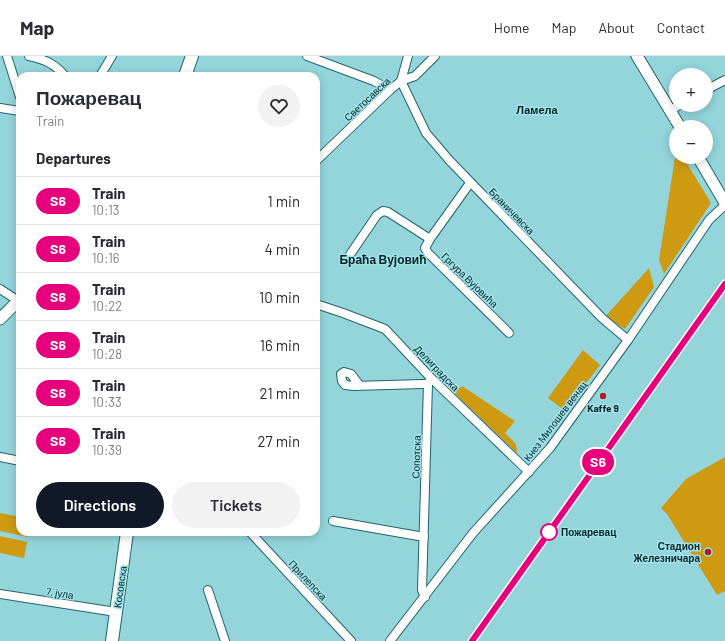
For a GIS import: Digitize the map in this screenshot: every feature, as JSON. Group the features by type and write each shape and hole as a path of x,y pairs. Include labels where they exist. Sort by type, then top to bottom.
{"main road":[{"path":"188,72 192,56"},
{"name":"Косовска","path":"112,641 127,536"}],"street":[{"path":"7,56 16,84"},
{"path":"29,56 53,63 62,72"},
{"path":"102,72 112,56"},
{"path":"307,56 374,81 390,90"},
{"path":"401,81 408,56"},
{"name":"Светосавска","path":"320,157 390,90 401,81 415,76 435,56"},
{"path":"637,56 669,99"},
{"path":"713,86 725,80"},
{"name":"Браничевска","path":"401,81 426,133 470,183 602,318 628,340"},
{"path":"0,108 16,110"},
{"path":"702,164 725,204"},
{"path":"347,259 377,215 383,211 388,212 430,239 470,183"},
{"name":"Кнез Милошев венац","path":"390,641 473,533 550,448 628,340 709,220 725,204"},
{"name":"Гргура Вујовића","path":"430,239 425,248 426,250 509,333"},
{"path":"0,289 16,299"},
{"path":"0,320 16,304"},
{"name":"Делиградска","path":"320,305 384,329 430,381 529,472"},
{"path":"360,386 430,381"},
{"name":"Сопотска","path":"425,597 422,590 430,381"},
{"path":"0,457 16,460"},
{"path":"333,521 424,537"},
{"name":"Прилепска","path":"254,536 351,641"},
{"path":"208,590 224,640"},
{"name":"7. јула","path":"0,594 116,612"}],"shaded area":[{"path":"674,164 687,164 711,203 664,274 659,260"},
{"path":"649,268 654,287 625,329 605,317"},
{"path":"583,350 600,365 565,411 548,398"},
{"path":"462,386 515,421 505,433 516,444 517,453 454,393"},
{"name":"Стадион Железничара","path":"725,457 725,591 717,595 667,514 661,508 686,479"},
{"path":"0,513 16,516 16,534 0,531"},
{"path":"0,536 27,542 24,558 0,553"}],"railway":[{"path":"472,641 725,284"}],"train":[{"name":"S6","path":"472,641 725,284"}],"place":[{"name":"Kaffe 9","path":"603,396"},
{"name":"Пожаревац","path":"549,532"},
{"name":"Стадион Железничара","path":"708,552"}],"district":[{"name":"Ламела","path":"537,110"},
{"name":"Браћа Вујовић","path":"383,260"}]}
